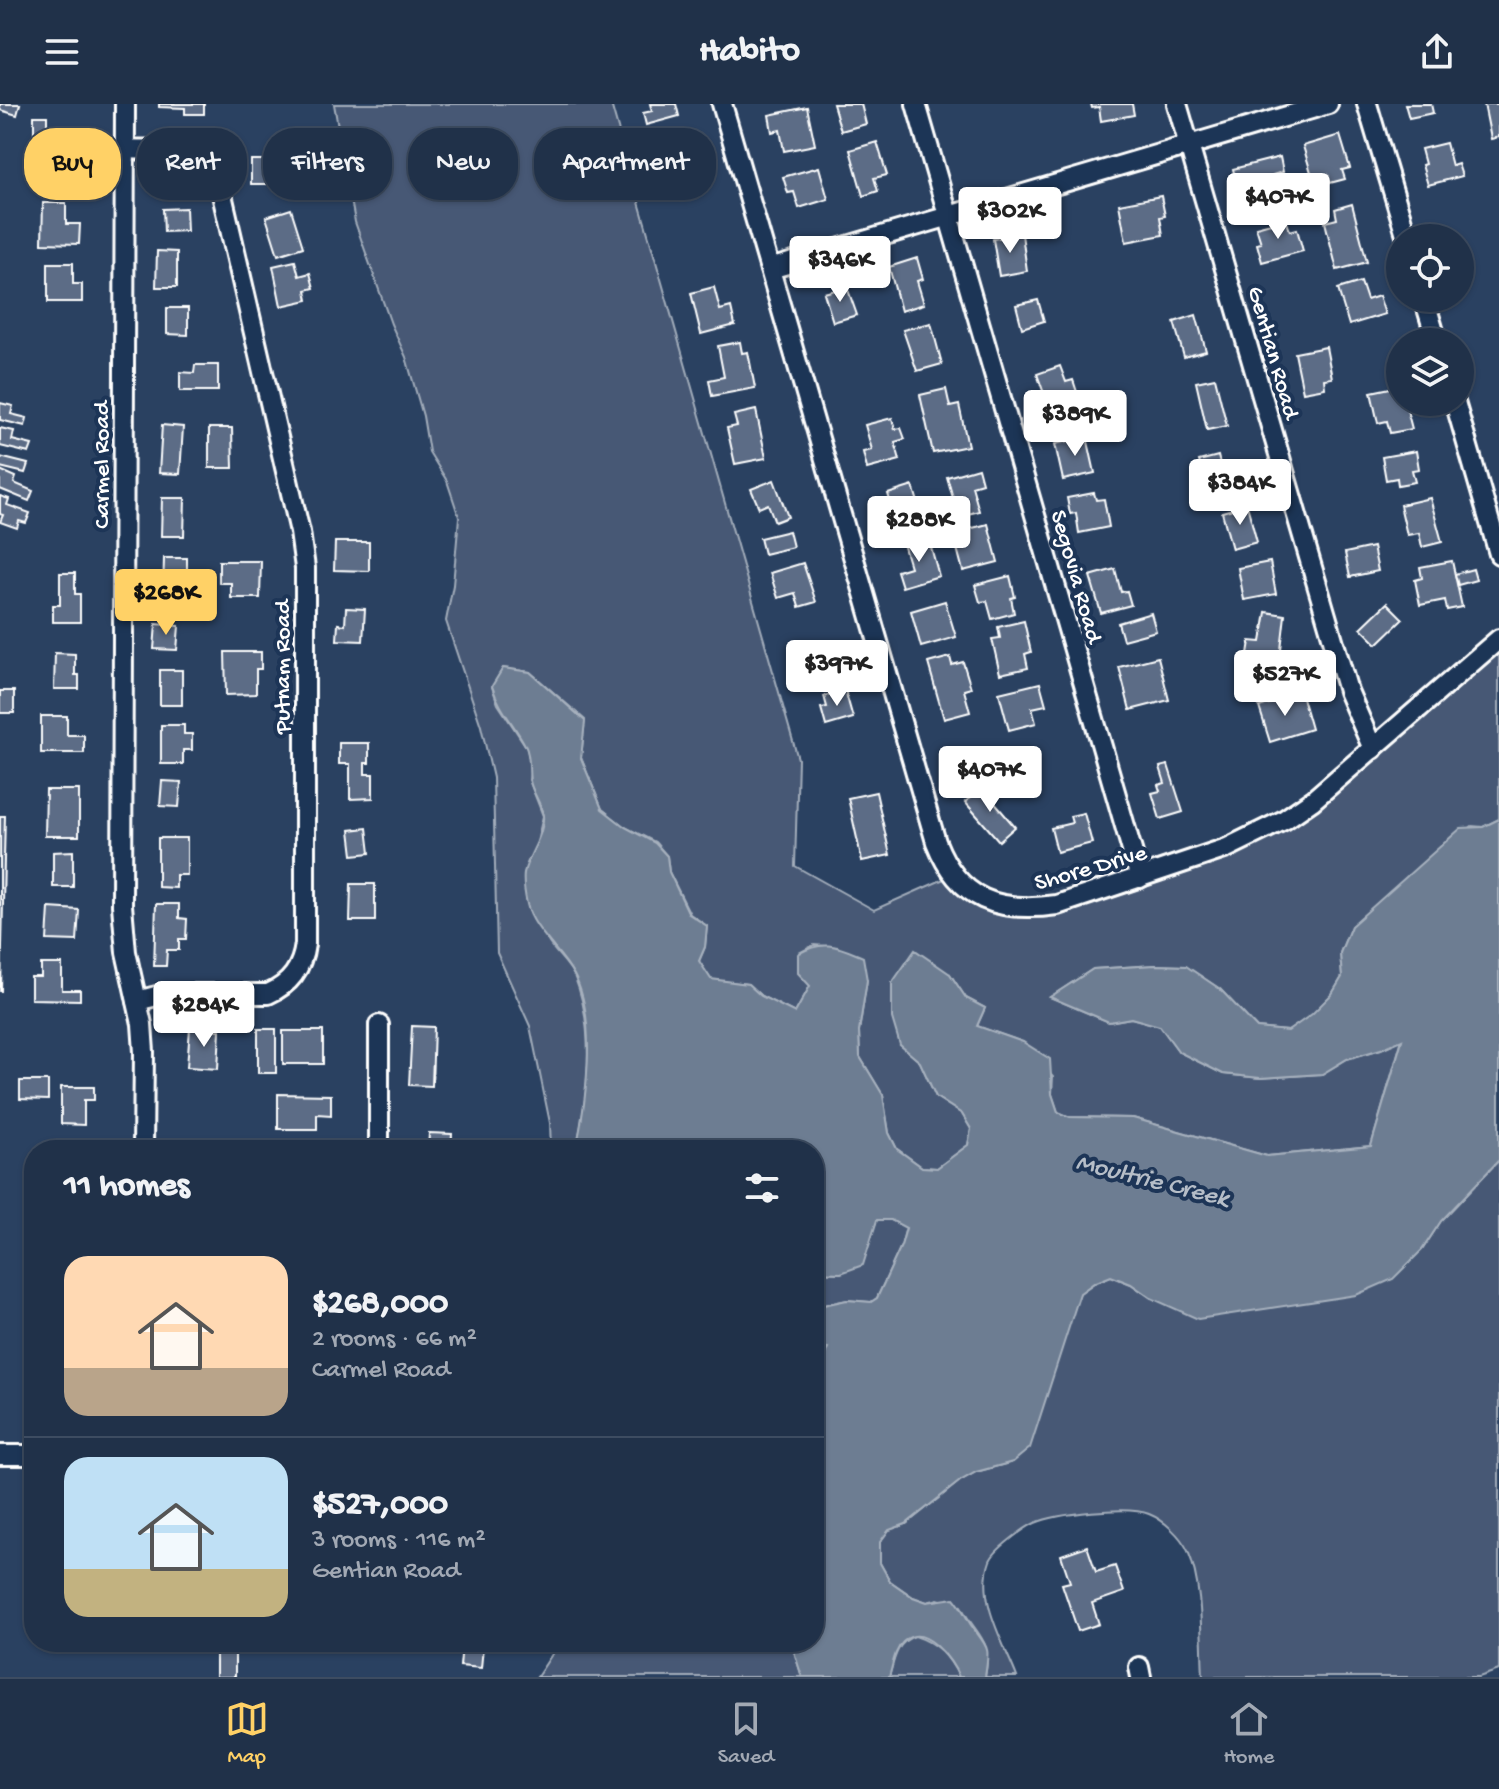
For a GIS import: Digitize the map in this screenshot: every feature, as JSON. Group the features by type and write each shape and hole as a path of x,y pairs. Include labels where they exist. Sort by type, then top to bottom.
{"street":[{"name":"Carmel Road","path":"125,104 122,873 126,952 137,1001"},
{"name":"Shore Drive","path":"722,104 936,842 950,870 982,898 1002,907 1057,905 1227,848 1284,820 1313,800 1499,639"},
{"name":"Segovia Road","path":"916,104 1140,878"},
{"name":"Gentian Road","path":"1177,104 1348,691 1373,749"},
{"path":"770,269 1328,104"},
{"path":"1367,104 1403,224"},
{"name":"Putnam Road","path":"125,149 194,153 210,163 217,173 300,532 306,605 305,944 299,968 280,989 268,994 164,994 137,1001"},
{"path":"1459,416 1499,554"},
{"path":"137,1001 144,1052 143,1140"},
{"path":"379,1025 379,1140"},
{"path":"0,1455 24,1455"}],"shaded area":[{"path":"334,104 611,104 618,128 534,128 534,200 638,200 798,759 795,866 874,910 944,879 980,906 1017,915 1279,832 1499,649 1499,819 1483,827 1472,826 1351,926 1340,953 1342,977 1332,994 1312,1015 1288,1031 1257,1028 1220,989 1185,966 1093,969 1050,997 1109,1022 1131,1018 1160,1026 1179,1052 1223,1074 1260,1078 1322,1074 1347,1059 1402,1039 1371,1146 1267,1156 1133,1118 1070,1117 1058,1112 1052,1094 1053,1077 1023,1042 977,1026 985,1008 966,998 950,974 900,1045 920,1062 936,1097 962,1114 971,1129 968,1145 937,1168 922,1167 897,1149 889,1133 883,1095 860,1057 859,1031 867,980 838,947 814,945 799,953 810,986 795,1013 761,996 748,984 711,980 699,961 705,947 707,926 690,914 669,872 667,856 655,842 625,827 602,809 581,758 585,720 530,672 503,668 492,687 498,704 527,748 531,767 529,780 543,816 535,851 524,873 545,935 575,978 586,1020 588,1064 578,1140 551,1140 550,1123 530,1026 497,953 493,778 481,726 446,621 453,585 459,517 447,481 429,452 423,416 406,357 355,222 351,200 392,200 392,128 338,128"},
{"path":"1499,1160 1499,1670 1479,1677 1203,1677 1199,1596 1188,1551 1166,1524 1139,1511 1092,1512 1035,1523 1003,1545 993,1556 986,1590 993,1620 1017,1677 985,1677 985,1645 961,1606 938,1599 927,1602 913,1597 890,1581 880,1563 880,1542 889,1530 906,1524 976,1472 1013,1462 1080,1293 1094,1283 1111,1276 1131,1284 1151,1298 1422,1250 1441,1221"},
{"path":"877,1220 891,1220 906,1227 901,1246 877,1298 871,1302 847,1300 824,1305 824,1272 841,1273 869,1240"},
{"path":"915,1636 942,1651 959,1677 889,1677 900,1647"},
{"path":"553,1652 794,1652 802,1677 537,1677"}],"water":[{"name":"Moultrie Creek","path":"503,668 530,672 585,721 581,758 602,809 625,827 655,843 667,856 669,872 689,914 707,926 705,947 699,961 711,979 748,984 761,996 795,1013 810,986 798,973 798,954 823,945 863,957 867,980 859,1031 860,1057 883,1095 889,1133 897,1149 922,1167 937,1168 968,1145 971,1129 962,1114 936,1097 920,1062 900,1045 892,1018 892,983 915,950 950,974 966,998 985,1008 977,1026 1023,1042 1050,1059 1052,1094 1058,1112 1070,1117 1133,1118 1267,1156 1371,1146 1402,1040 1347,1059 1322,1074 1260,1078 1223,1074 1179,1052 1160,1026 1131,1018 1109,1022 1050,997 1093,969 1186,966 1220,989 1257,1028 1288,1031 1312,1014 1332,994 1342,977 1340,953 1351,926 1461,828 1483,827 1499,819 1499,1160 1441,1221 1422,1250 1393,1279 1356,1295 1198,1319 1111,1276 1080,1293 1030,1448 1013,1462 976,1472 960,1481 906,1524 889,1530 880,1542 880,1563 890,1581 913,1597 927,1602 954,1598 957,1601 987,1648 985,1677 959,1677 944,1653 920,1636 903,1642 889,1677 802,1677 794,1652 824,1652 824,1357 828,1348 824,1347 824,1305 847,1300 871,1302 877,1298 906,1228 891,1220 877,1220 863,1265 841,1273 824,1272 824,1140 578,1140 588,1061 586,1015 574,975 535,922 527,904 524,873 541,830 543,815 530,781 527,749 492,686"}],"building":[{"path":"0,104 20,104 17,115 0,110"},
{"path":"159,104 204,104 204,114 185,114 185,108 159,107"},
{"path":"650,104 676,104 679,116 646,125 643,113 652,111"},
{"path":"833,104 861,104 866,124 841,131"},
{"path":"1091,104 1132,104 1134,115 1101,121 1099,107 1092,108"},
{"path":"1405,104 1431,104 1433,113 1409,118"},
{"path":"1484,104 1499,104 1499,137 1491,139"},
{"path":"807,107 815,145 784,151 780,130 772,132 769,115"},
{"path":"34,116 47,116 47,127 82,128 34,128"},
{"path":"1340,135 1350,168 1342,170 1345,179 1330,183 1328,174 1313,179 1303,146"},
{"path":"877,142 887,175 874,178 878,191 863,196 850,150"},
{"path":"1446,143 1452,166 1458,164 1462,176 1428,185 1421,149"},
{"path":"1280,157 1283,172 1273,175 1277,191 1267,193 1270,203 1243,210 1233,169"},
{"path":"251,160 263,160 263,184 251,184"},
{"path":"819,167 828,199 799,208 794,192 788,193 783,177"},
{"path":"1161,196 1165,216 1160,217 1163,235 1126,242 1119,204"},
{"path":"43,203 66,203 66,224 80,224 79,244 42,243"},
{"path":"1352,204 1367,262 1337,270 1325,222 1337,219 1335,209"},
{"path":"186,208 187,231 164,232 163,209"},
{"path":"291,209 303,247 278,255 266,217"},
{"path":"1286,219 1290,231 1297,229 1303,251 1262,262 1256,227"},
{"path":"1022,234 1027,271 999,276 993,239"},
{"path":"157,251 177,252 177,287 156,287"},
{"path":"917,258 923,279 917,281 924,304 901,311 889,267"},
{"path":"295,261 299,276 310,273 314,288 306,290 308,300 281,306 273,266"},
{"path":"48,263 73,263 73,284 82,284 82,302 48,302"},
{"path":"1361,282 1367,300 1379,296 1385,314 1349,325 1338,289"},
{"path":"714,287 720,310 731,307 735,325 701,334 691,293"},
{"path":"847,287 857,315 833,322 824,293"},
{"path":"1038,300 1044,321 1022,328 1016,305"},
{"path":"167,308 188,308 188,335 167,334"},
{"path":"1196,315 1206,351 1184,357 1174,322"},
{"path":"931,323 942,364 917,371 903,330"},
{"path":"740,342 742,353 748,352 755,388 712,396 709,380 724,377 718,346"},
{"path":"1326,347 1332,378 1324,379 1325,388 1303,392 1295,353"},
{"path":"195,365 218,365 218,391 180,391 180,372 194,373"},
{"path":"1060,366 1066,382 1073,380 1080,401 1074,403 1078,413 1054,421 1037,374"},
{"path":"1215,378 1227,426 1207,430 1196,382"},
{"path":"946,389 950,407 959,405 968,446 933,453 920,395"},
{"path":"1386,389 1386,416 1409,416 1412,429 1390,433 1387,421 1378,423 1371,392"},
{"path":"0,403 13,406 11,414 27,418 25,426 0,420"},
{"path":"756,410 766,458 735,464 727,428 737,426 734,415"},
{"path":"892,418 895,429 901,428 905,439 895,442 900,460 867,469 863,452 872,450 865,425"},
{"path":"162,425 183,427 180,474 159,473"},
{"path":"0,428 14,431 12,440 32,445 29,453 0,446"},
{"path":"209,428 232,428 233,468 209,468"},
{"path":"1087,437 1095,473 1063,480 1055,444"},
{"path":"1416,451 1419,469 1412,470 1415,482 1398,485 1397,478 1386,480 1382,457"},
{"path":"1218,456 1222,472 1239,468 1244,487 1209,496 1208,490 1199,492 1195,478 1203,476 1199,461"},
{"path":"0,457 28,464 25,473 0,467"},
{"path":"978,468 982,483 972,486 979,511 968,514 966,509 957,512 947,477"},
{"path":"0,470 16,477 14,483 33,491 29,501 0,489"},
{"path":"774,480 788,517 775,522 768,504 759,508 751,489"},
{"path":"913,486 924,522 899,529 888,494"},
{"path":"1094,493 1096,500 1104,499 1109,527 1079,533 1076,513 1070,514 1067,498"},
{"path":"0,496 9,499 7,505 30,513 26,523 19,521 17,528 0,522 3,515 0,514"},
{"path":"162,498 185,498 184,536 161,536"},
{"path":"1430,498 1442,542 1422,547 1419,533 1407,535 1400,505"},
{"path":"1247,505 1257,542 1232,549 1222,512"},
{"path":"988,524 998,562 963,571 953,533"},
{"path":"789,531 793,547 764,554 760,538"},
{"path":"929,540 939,576 902,587 897,571 910,567 904,547"},
{"path":"335,542 369,542 369,571 334,570"},
{"path":"1373,547 1378,571 1350,577 1345,553"},
{"path":"164,558 187,558 187,594 163,594"},
{"path":"219,561 261,561 260,598 231,598 231,583 219,583"},
{"path":"1452,561 1462,607 1447,610 1445,600 1420,605 1415,580 1422,578 1420,567"},
{"path":"1270,562 1276,594 1244,600 1238,568"},
{"path":"803,563 816,602 799,607 795,593 778,598 770,573"},
{"path":"1115,569 1121,592 1127,591 1131,605 1101,613 1090,576"},
{"path":"1473,569 1476,580 1458,585 1455,574"},
{"path":"60,573 75,573 75,594 80,594 80,622 53,622 53,605 60,605"},
{"path":"1010,576 1015,597 1011,598 1014,613 992,619 987,601 980,602 975,585"},
{"path":"945,601 956,637 921,647 911,611"},
{"path":"1387,603 1403,619 1377,644 1361,628"},
{"path":"346,608 365,609 363,641 337,640 338,624 345,625"},
{"path":"1266,612 1285,615 1280,658 1248,654 1250,641 1261,642"},
{"path":"1151,613 1156,631 1123,640 1118,623"},
{"path":"1024,621 1031,652 1025,654 1028,668 1000,674 992,639 1000,638 998,627"},
{"path":"156,624 179,626 177,650 154,649"},
{"path":"225,652 261,652 261,669 256,669 256,694 226,695"},
{"path":"55,653 75,654 79,689 54,689"},
{"path":"950,657 952,665 963,662 971,688 964,690 970,712 944,719 928,663"},
{"path":"1158,657 1169,700 1130,710 1119,667"},
{"path":"160,670 182,670 182,705 160,705"},
{"path":"1040,683 1046,705 1032,708 1036,723 1009,730 999,693"},
{"path":"845,690 853,718 826,726 821,708 827,707 824,696"},
{"path":"0,691 14,691 14,713 0,713"},
{"path":"1301,694 1311,729 1270,742 1259,707"},
{"path":"41,716 67,716 67,735 84,735 84,753 41,753"},
{"path":"161,725 184,725 184,734 192,734 192,750 183,750 183,764 161,764"},
{"path":"339,743 369,743 369,763 365,763 365,774 373,774 373,798 350,799 350,764 339,764"},
{"path":"1168,765 1183,812 1160,819 1152,793 1160,791 1158,785 1165,783 1160,767"},
{"path":"162,781 181,782 179,807 160,806"},
{"path":"982,788 1015,827 999,841 965,802"},
{"path":"46,790 79,790 79,836 45,836"},
{"path":"876,792 890,855 862,861 848,798"},
{"path":"1084,813 1092,843 1057,852 1051,828 1072,823 1070,816"},
{"path":"0,816 5,816 1,991 0,991"},
{"path":"367,828 370,853 353,855 350,830"},
{"path":"158,838 187,838 187,875 176,875 176,888 158,887"},
{"path":"73,851 73,887 53,887 53,852"},
{"path":"351,884 375,884 375,921 350,921"},
{"path":"156,904 179,904 179,918 187,919 186,939 179,939 179,950 167,950 166,966 154,966"},
{"path":"49,908 79,910 77,941 47,940"},
{"path":"41,964 62,964 62,990 80,990 80,1000 31,999 31,977 41,977"},
{"path":"412,1026 434,1027 432,1086 409,1085"},
{"path":"190,1028 220,1030 218,1069 187,1067"},
{"path":"258,1029 276,1029 276,1073 258,1073"},
{"path":"283,1031 323,1031 323,1064 283,1064"},
{"path":"20,1081 48,1081 48,1100 20,1099"},
{"path":"61,1087 94,1087 94,1100 84,1100 84,1125 61,1124"},
{"path":"278,1094 331,1095 331,1115 317,1114 317,1129 278,1129"},
{"path":"429,1133 452,1134 452,1140 429,1140"},
{"path":"1087,1546 1096,1572 1115,1566 1124,1592 1092,1603 1099,1624 1078,1631 1062,1584 1070,1582 1061,1555"},
{"path":"216,1652 235,1652 235,1677 216,1677"},
{"path":"461,1652 483,1652 481,1668 460,1666"}]}
